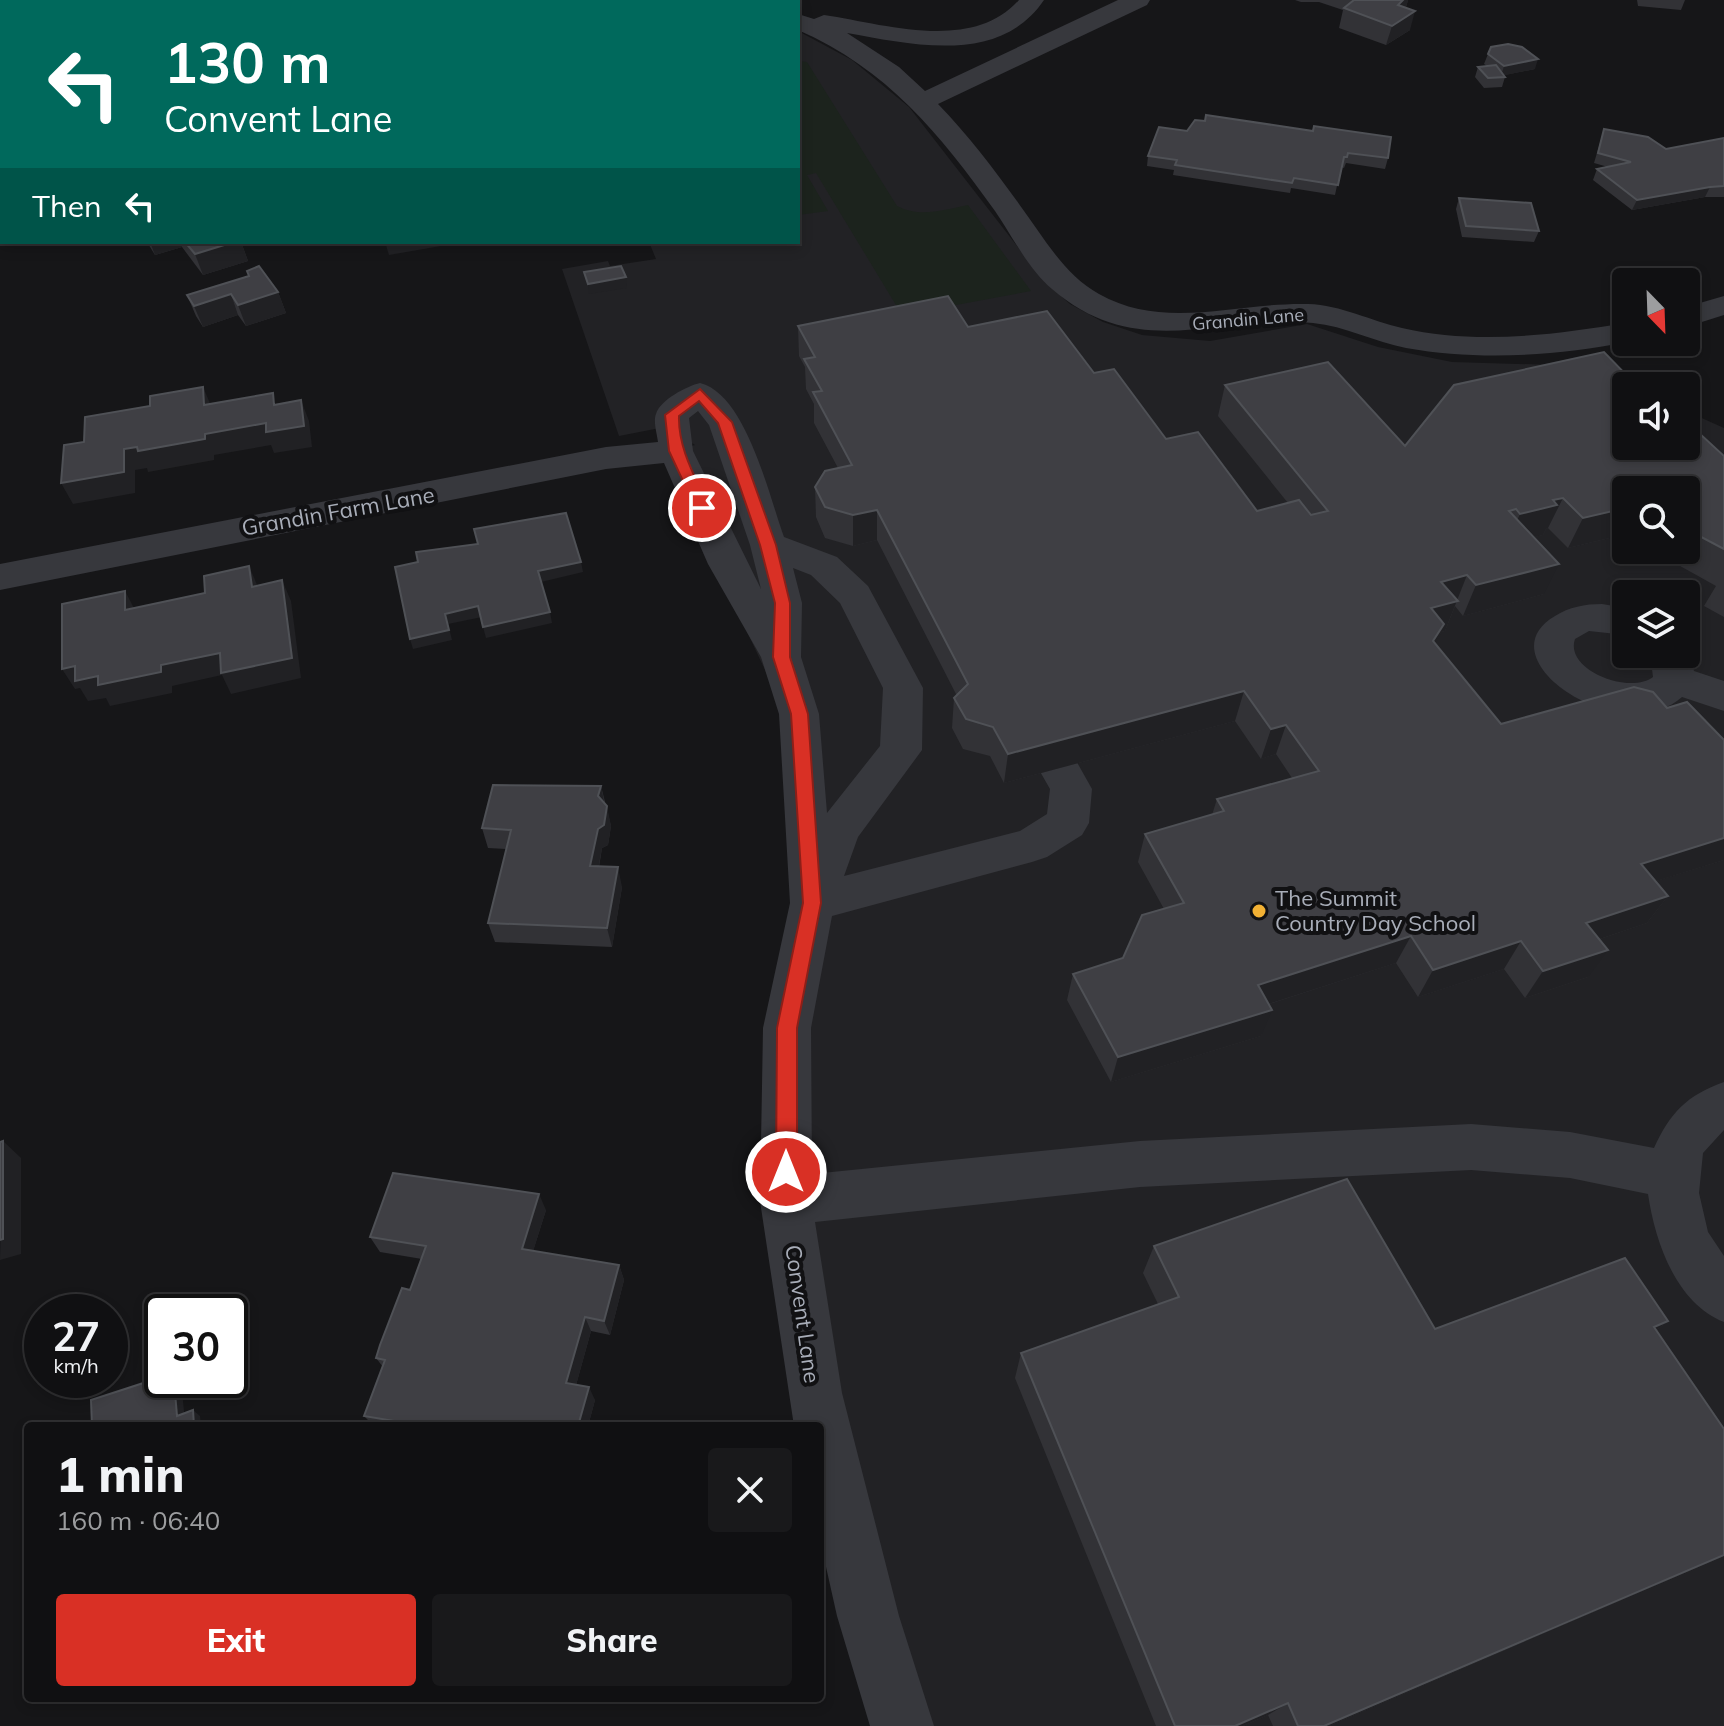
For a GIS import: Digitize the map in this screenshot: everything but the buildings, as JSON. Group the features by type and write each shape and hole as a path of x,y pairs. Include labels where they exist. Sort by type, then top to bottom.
{"street":[{"path":"800,20 929,37 961,37 1003,29 1021,17 1032,0"},
{"path":"922,102 1138,0"},
{"name":"Grandin Lane","path":"800,21 858,49 922,102 1060,281 1080,297 1108,311 1141,321 1176,325 1315,313 1402,338 1471,347 1513,348 1612,335"},
{"path":"1700,313 1724,305"},
{"name":"Convent Lane","path":"781,657 783,603 768,545 725,422 700,393 672,415 676,451 727,564 781,657 799,714 812,903 787,1028 786,1201 821,1422"},
{"name":"Grandin Farm Lane","path":"0,577 606,458 676,451"},
{"path":"768,545 824,566 855,595 903,688 901,750 839,830 812,903"},
{"path":"1612,619 1600,617 1566,624 1556,634 1553,645 1563,670 1589,689 1624,700 1656,695 1667,689 1672,668"},
{"path":"1674,668 1724,696"},
{"path":"812,903 1032,845 1067,823 1071,789 1059,768"},
{"path":"1724,1104 1708,1110 1682,1137 1671,1175 1675,1215 1694,1258 1724,1296"},
{"path":"786,1201 1140,1164 1471,1147 1570,1155 1671,1175"},
{"name":"Convent Lane","path":"824,1434 868,1616 902,1726"}],"shaded area":[{"name":"The Summit Country Day School","path":"800,32 852,60 909,107 1045,282 1070,304 1103,322 1142,335 1210,341 1307,324 1378,347 1452,362 1556,365 1612,382 1612,460 1700,460 1700,417 1724,428 1724,1726 904,1726 884,1665 781,1037 806,772 765,670 663,453 695,445 665,427 619,436 562,269 608,261 610,266 656,259 650,244 800,244"},
{"path":"800,61 807,62 897,206 923,212 968,205 1031,291 902,315 816,173 807,175 828,211 800,215"}],"place":[{"name":"The Summit Country Day School","path":"1259,911"}],"route":[{"path":"702,508 676,451 671,428 672,415 700,393 725,422 768,545 783,603 781,657 799,714 812,903 787,1028 786,1172"}]}
